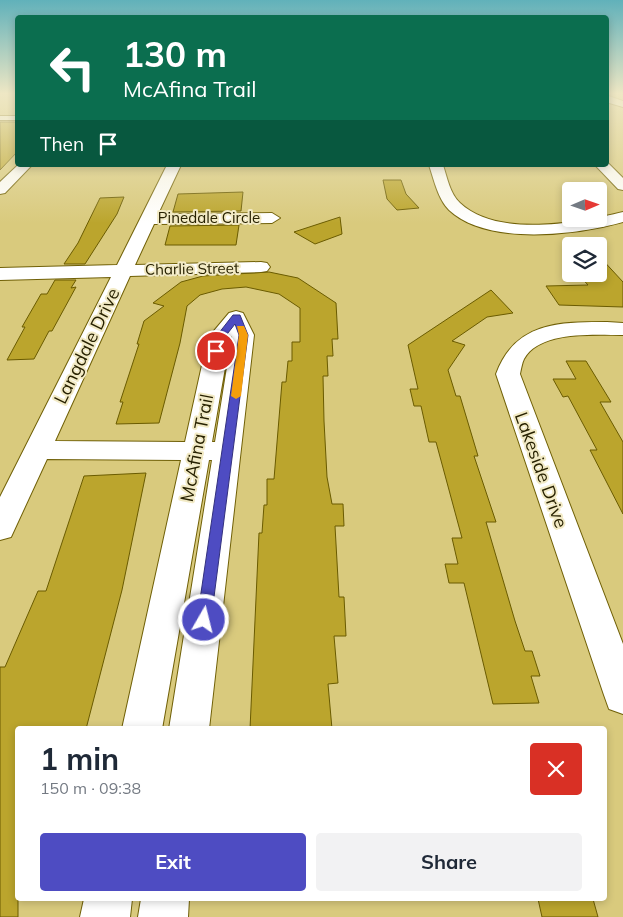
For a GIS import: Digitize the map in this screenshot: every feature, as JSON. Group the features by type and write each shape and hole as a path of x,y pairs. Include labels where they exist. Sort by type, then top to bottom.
{"street":[{"path":"2,185 23,167"},
{"name":"Langdale Drive","path":"0,528 173,167"},
{"path":"437,167 453,205 467,215 488,223 516,228 546,229 594,224 623,217"},
{"path":"604,167 623,186"},
{"name":"Pinedale Circle","path":"147,219 272,218"},
{"name":"Charlie Street","path":"0,274 261,268"},
{"name":"Lakeside Drive","path":"623,329 569,329 545,334 534,339 514,354 508,374 623,695"},
{"name":"McAfina Trail","path":"143,726 196,451 225,378 228,452 189,726"},
{"path":"37,450 228,452"},
{"path":"181,530 217,530"},
{"path":"104,917 108,901"},
{"path":"163,917 165,901"}],"building":[{"path":"0,137 15,137 15,154 0,170"},
{"path":"383,180 401,180 406,194 419,208 397,210 387,199"},
{"path":"243,192 241,211 173,212 178,194"},
{"path":"124,197 117,214 85,264 64,264 78,243 100,198"},
{"path":"340,217 342,234 315,244 294,232"},
{"path":"239,225 236,245 165,245 170,226"},
{"path":"607,265 623,282 623,307 559,305 546,286 588,285 585,282 607,282"},
{"path":"269,272 298,278 336,303 338,339 332,339 333,356 327,356 328,376 323,376 324,421 327,477 332,504 343,504 344,526 335,526 339,597 344,597 346,636 334,636 338,683 328,684 332,726 250,726 259,533 262,533 264,505 267,505 267,479 274,479 282,382 286,382 288,361 292,361 292,342 300,342 300,308 279,294 246,287 222,289 200,295 187,306 180,343 159,423 116,424 123,402 120,402 139,344 137,344 144,321 164,306 153,303 181,282 203,276"},
{"path":"55,280 76,280 71,288 76,287 52,331 49,331 34,359 7,360 25,327 22,327 41,294 47,294"},
{"path":"491,290 513,313 487,317 452,341 465,345 448,370 456,396 460,396 478,456 474,456 496,522 486,522 515,621 525,651 532,651 540,676 531,676 539,703 493,704 464,583 449,583 445,564 458,564 452,538 462,538 436,442 429,442 421,406 414,406 410,389 418,389 408,345"},
{"path":"566,361 586,361 611,402 600,402 623,442 623,514 590,450 597,450 568,396 563,397 553,379 576,379"},
{"path":"146,473 122,590 87,726 15,726 15,901 18,901 18,917 0,917 0,667 5,667 38,591 46,591 84,476"},
{"path":"538,901 594,901 598,917 542,917"}],"slow traffic":[{"path":"236,396 243,335 241,327"}],"route":[{"path":"204,620 243,335 236,317 219,338 216,351"}]}
